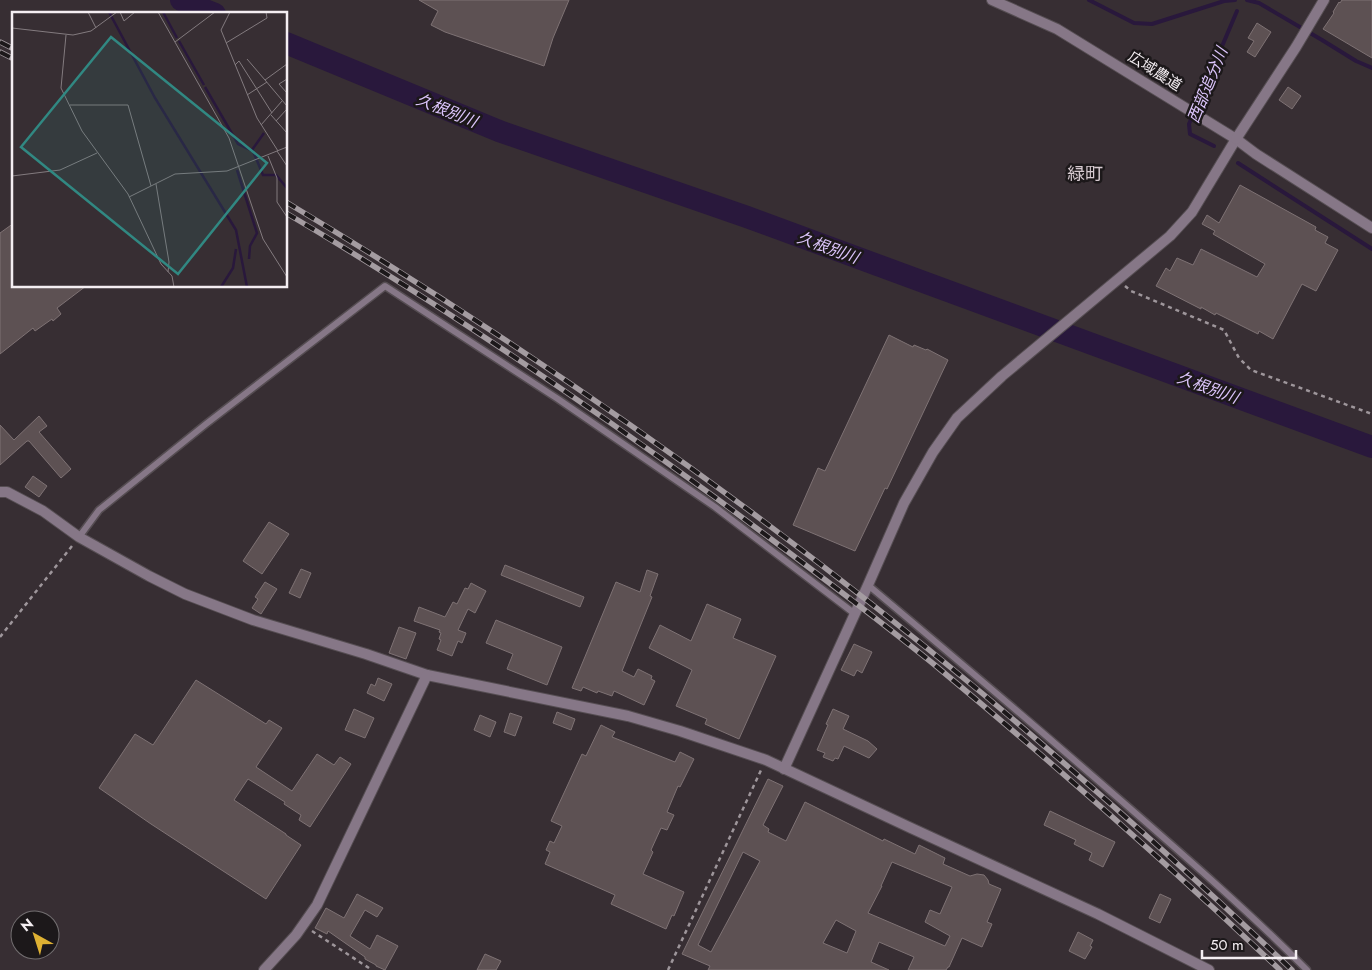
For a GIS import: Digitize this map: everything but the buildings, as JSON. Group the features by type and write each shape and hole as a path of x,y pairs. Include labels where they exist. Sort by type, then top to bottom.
{"street":[{"name":"広域農道","path":"992,0 1057,28 1236,139 1256,154 1372,228"},
{"path":"784,769 904,503 932,452 957,418 1015,364 1170,236 1192,212 1324,0"},
{"path":"0,492 7,492 44,511 79,537 149,576 185,594 252,620 366,654 427,675 628,716 680,731 766,760 1098,914 1209,970"},
{"path":"264,970 287,947 317,905 427,675"}],"lane":[{"path":"79,537 99,510 206,424 385,286 558,399 715,507 855,614"},
{"path":"868,585 1009,703 1179,851 1277,940 1307,970"}],"path":[{"path":"1117,279 1131,290 1224,330 1239,358 1251,370 1372,414"},
{"path":"0,637 79,537"},
{"path":"668,970 766,760"},
{"path":"303,925 372,970"}],"waterway":[{"name":"久根別川","path":"181,0 210,12"},
{"name":"西部追分川","path":"1089,0 1134,23 1152,24 1224,1 1235,0"},
{"path":"1247,0 1259,3 1356,61 1372,68"},
{"name":"西部追分川","path":"1214,146 1190,134 1189,124 1237,11"},
{"name":"久根別川","path":"288,44 499,131 747,217 1372,447"},
{"name":"西部追分川","path":"1238,163 1372,249"}],"railway":[{"path":"0,42 12,48"},
{"path":"0,52 12,58"},
{"path":"288,203 467,315 556,374 644,434 816,561 983,694 1062,761 1178,864 1292,970"},
{"path":"288,214 396,280 558,386 716,498 827,581 936,666 1024,740 1111,815 1280,970"}],"district":[{"name":"緑町","path":"1085,174"}]}
